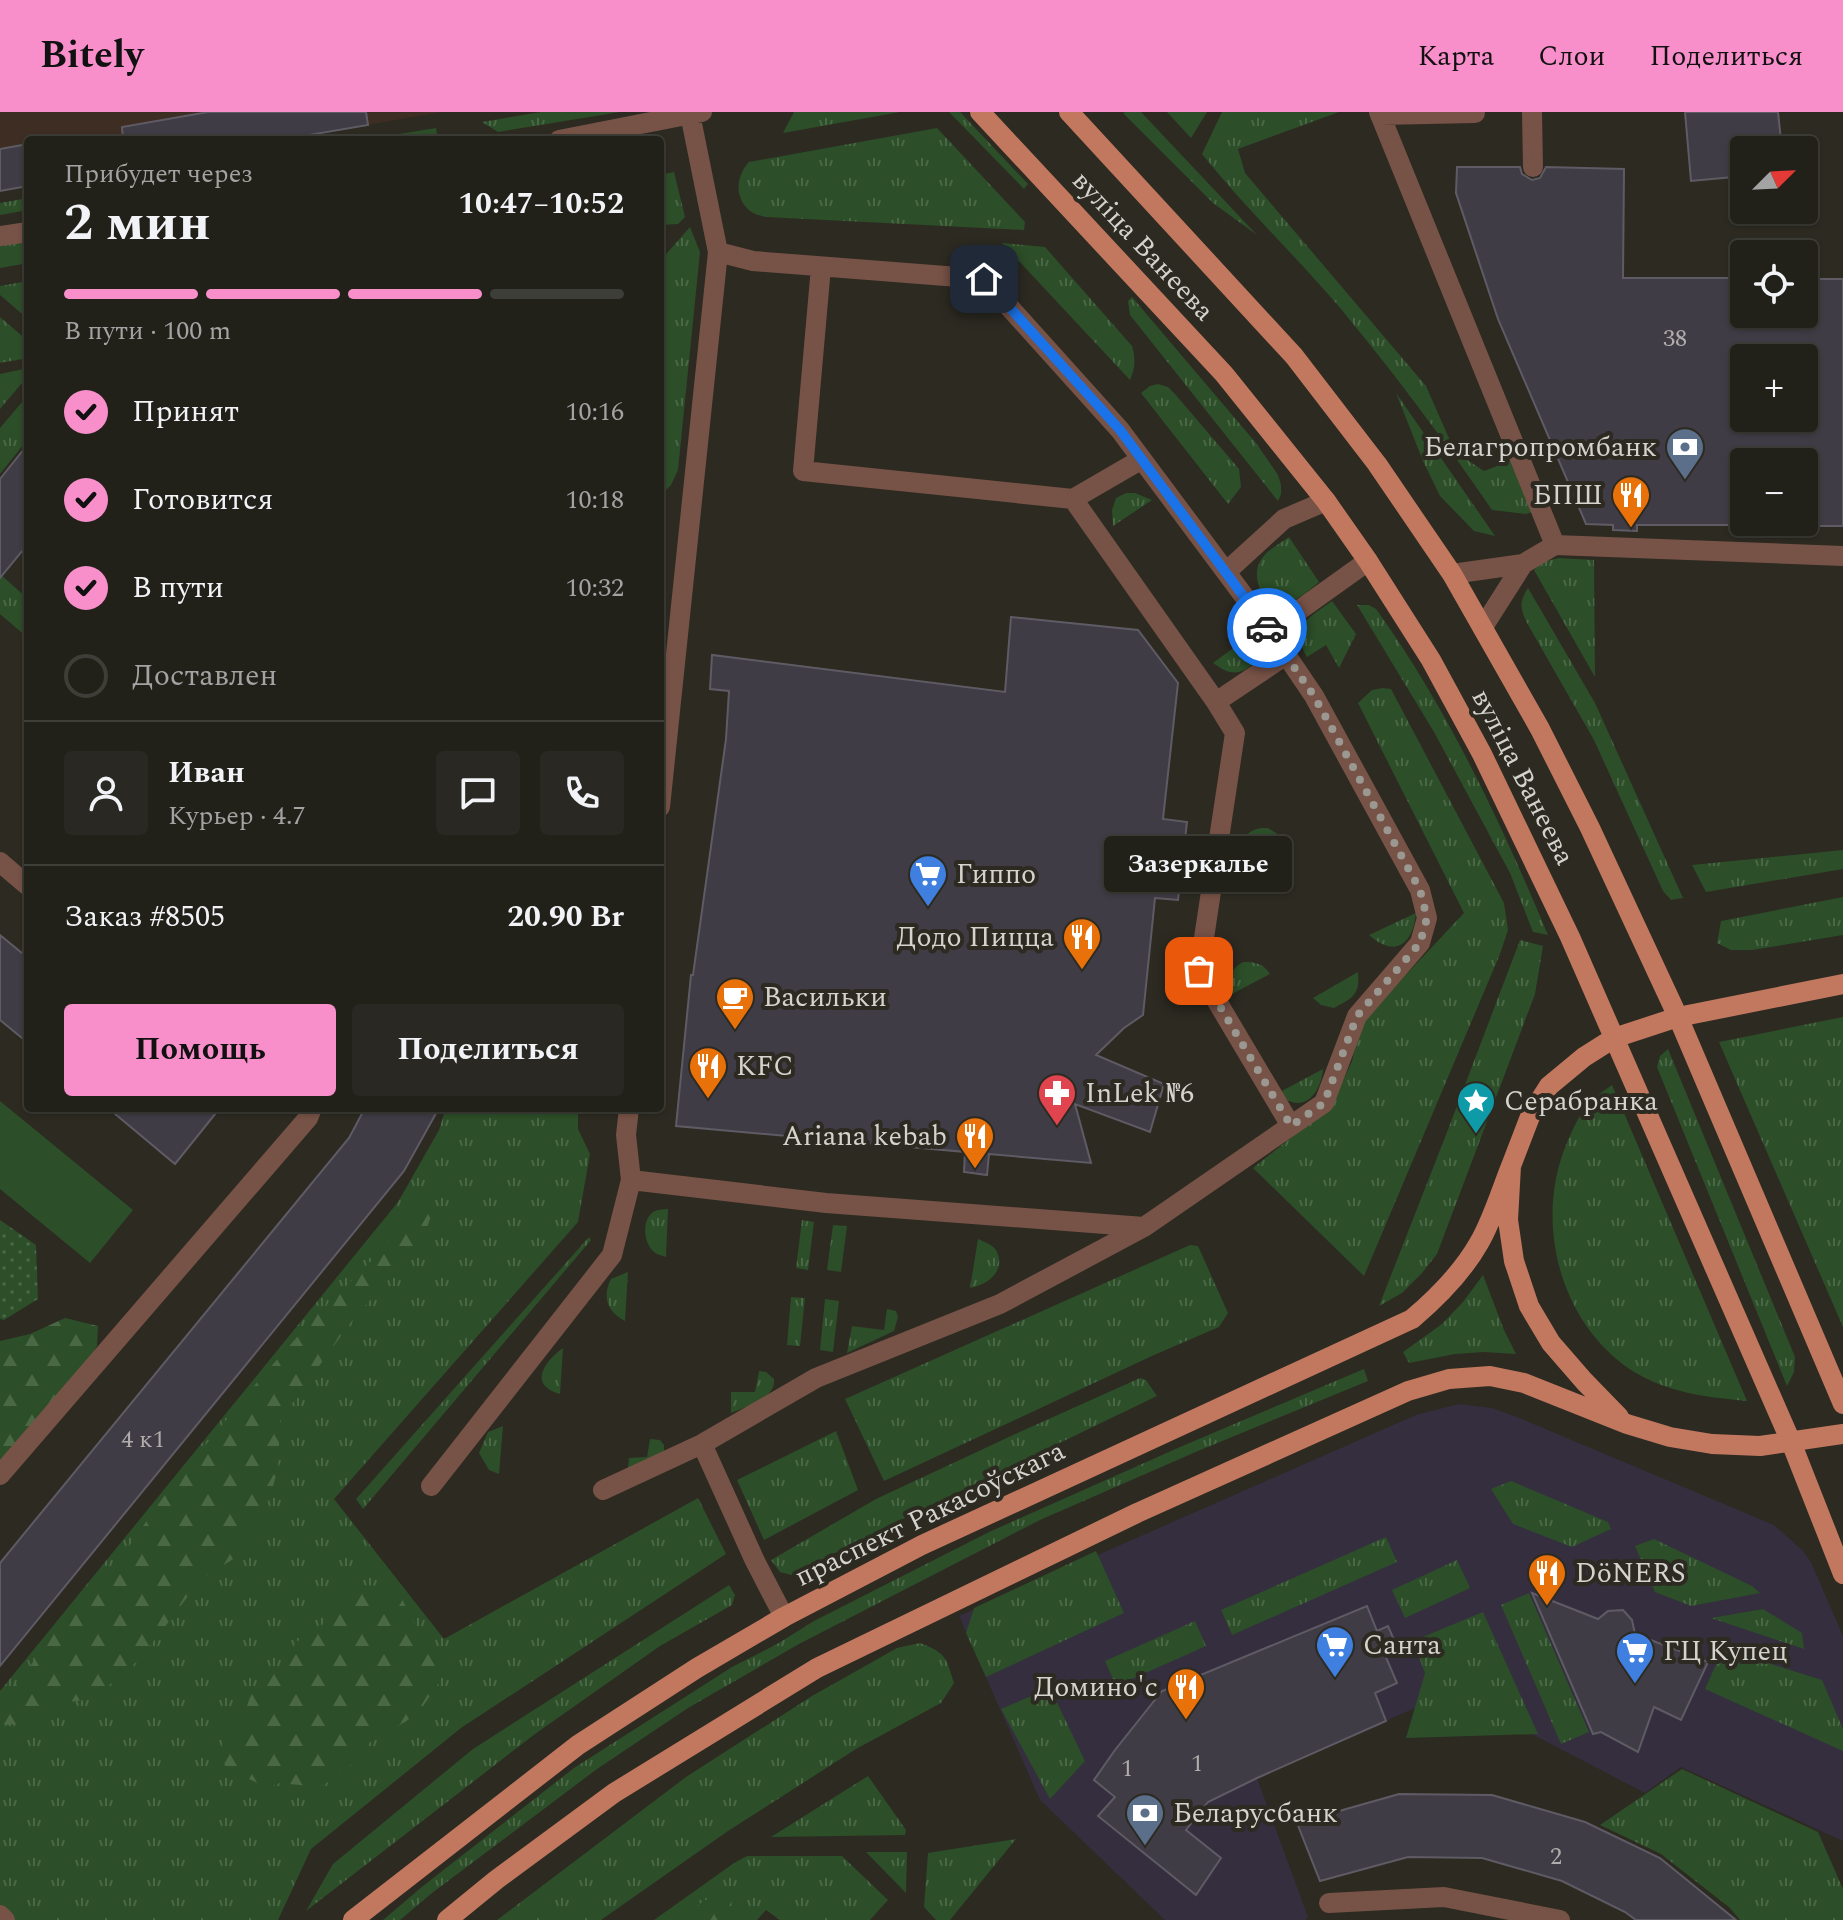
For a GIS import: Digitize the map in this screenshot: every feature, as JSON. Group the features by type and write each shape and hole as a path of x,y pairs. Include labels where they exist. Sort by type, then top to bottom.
{"main road":[{"name":"вуліца Ванеева","path":"980,112 1224,374 1326,501 1431,660 1482,754 1564,924 1791,1442 1843,1574"},
{"name":"вуліца Ванеева","path":"1069,112 1294,356 1377,464 1452,574 1540,729 1590,828 1678,1017 1843,1404"},
{"name":"праспект Ракасоўскага","path":"353,1920 578,1745 697,1668 784,1617 922,1545 1412,1319 1437,1298 1480,1242 1531,1114 1549,1086 1584,1057 1614,1038 1678,1017 1843,984"},
{"path":"1511,1166 1508,1220 1514,1261 1529,1306 1551,1343 1627,1424"},
{"path":"447,1920 614,1793 817,1668 1137,1513 1408,1391 1449,1379 1490,1376 1524,1383 1627,1424 1670,1437 1712,1444 1760,1446 1843,1434"}],"street":[{"path":"1532,112 1533,167"},
{"path":"579,136 696,113 718,252 664,769"},
{"path":"1475,113 1379,113 1555,545"},
{"path":"0,236 24,233"},
{"path":"603,1490 702,1444 816,1378 1000,1304 1144,1227 1291,1126 1324,1103 1357,1016 1420,943 1427,918 1420,890 1314,696 1270,631 1110,419 984,279 753,261 718,252"},
{"path":"821,267 803,471 1073,499 1142,459"},
{"path":"1073,499 1235,733 1199,971 1291,1126"},
{"path":"1226,572 1284,519 1326,501"},
{"path":"1452,574 1523,564 1555,545 1843,556"},
{"path":"1270,631 1368,561"},
{"path":"1483,627 1523,564"},
{"path":"1216,702 1286,655"},
{"path":"0,862 24,883"},
{"path":"0,1475 310,1112"},
{"path":"431,1486 612,1255 631,1180 626,1135 629,1112"},
{"path":"631,1180 826,1203 1144,1227"},
{"path":"702,1444 784,1617"},
{"path":"1329,1903 1444,1897 1560,1920"},
{"path":"0,1915 5,1920"}],"shaded area":[{"path":"0,112 442,112 303,136 24,136 24,187 0,191"},
{"path":"1458,1404 1492,1408 1517,1417 1774,1525 1803,1551 1811,1562 1843,1636 1843,1841 1681,1767 1645,1793 1451,1692 1257,1778 1308,1917 1305,1920 1165,1920 1040,1800 959,1616 1416,1415"}],"green space":[{"path":"541,112 620,112 498,132 482,122"},
{"path":"794,112 900,112 783,133"},
{"path":"949,112 960,112 1028,184 1024,189"},
{"path":"1125,112 1141,112 1257,235 1213,203"},
{"path":"1167,112 1207,112 1191,138"},
{"path":"1222,112 1339,112 1238,149 1245,173 1426,386 1455,452 1484,471 1510,461 1533,512 1492,510 1361,333 1202,154"},
{"path":"436,128 437,136 387,136"},
{"path":"937,128 1025,222 1024,230 766,217 753,213 742,202 739,182 749,162"},
{"path":"674,172 685,217 678,224 664,225 664,174"},
{"path":"24,199 24,211 0,215 0,203"},
{"path":"690,227 700,252 678,470 664,492 664,256"},
{"path":"24,241 24,264 0,268 0,244"},
{"path":"1002,243 1045,247 1132,346 1134,363 1130,380"},
{"path":"24,282 24,316 0,295 0,286"},
{"path":"1132,297 1256,443 1278,475 1281,494 1278,501 1130,315 1128,301"},
{"path":"0,317 24,338 24,359 0,363"},
{"path":"24,369 24,381 0,409 0,374"},
{"path":"1158,384 1168,387 1175,394 1239,469 1241,487 1228,504 1141,393"},
{"path":"1396,393 1495,536 1474,531 1440,496"},
{"path":"24,400 24,444 0,474 0,428"},
{"path":"1126,493 1152,500 1113,526 1112,510 1116,498"},
{"path":"1289,537 1319,582 1296,599 1279,603 1266,598 1262,592 1257,570 1266,554"},
{"path":"1559,558 1594,560 1595,677 1534,570 1542,562"},
{"path":"0,574 24,595 24,635 0,614"},
{"path":"1528,588 1595,703 1683,898 1671,900 1663,891 1594,740 1527,623 1522,605"},
{"path":"1332,601 1356,634 1339,668 1326,645 1307,657 1300,638 1309,618"},
{"path":"1357,605 1369,605 1376,609 1427,686 1492,809 1548,935 1533,932 1510,873 1434,732"},
{"path":"1255,632 1259,644 1258,656 1247,669 1230,672 1213,663"},
{"path":"1391,689 1504,903 1508,930 1364,1276 1253,1168 1332,1105 1352,1061 1366,1017 1464,913 1358,703 1372,690"},
{"path":"1268,828 1284,838 1242,862 1241,850 1246,835"},
{"path":"1843,850 1843,869 1706,892 1692,865"},
{"path":"1843,897 1843,935 1752,950 1731,950 1717,943 1721,921"},
{"path":"1416,913 1411,933 1401,945 1387,946 1369,935"},
{"path":"1520,940 1543,946 1535,994 1437,1254 1402,1293 1379,1306 1449,1127"},
{"path":"1243,962 1265,967 1270,974 1230,995 1230,976"},
{"path":"1358,972 1354,995 1334,1008 1321,1005 1313,998"},
{"path":"1843,1017 1843,1327 1719,1042"},
{"path":"1668,1049 1795,1357 1794,1372 1787,1386 1657,1067 1660,1056"},
{"path":"1323,1069 1317,1089 1309,1099 1296,1103 1278,1093"},
{"path":"1612,1085 1747,1401 1673,1389 1631,1370 1607,1351 1587,1327 1572,1301 1554,1243 1555,1182 1563,1153 1580,1115 1590,1101"},
{"path":"0,1101 133,1210 90,1263 0,1189"},
{"path":"445,1112 578,1112 578,1129 590,1154 578,1222 334,1499 444,1639 698,1498 726,1554 461,1728 311,1849 278,1920 0,1920 0,1691 398,1202 439,1130"},
{"path":"434,1207 422,1242 351,1322 280,1420 278,1469 270,1496 262,1518 238,1556 200,1580 135,1663 93,1699 35,1706 20,1723 8,1725 0,1721 0,1697 22,1679 51,1634 113,1569 167,1492 259,1380 371,1261 405,1215"},
{"path":"668,1209 666,1257 650,1248 645,1231 650,1214"},
{"path":"0,1220 36,1245 38,1299 4,1320 0,1319"},
{"path":"802,1220 814,1222 808,1270 796,1268"},
{"path":"833,1225 847,1226 841,1272 827,1270"},
{"path":"589,1237 591,1240 363,1509 356,1499"},
{"path":"978,1239 996,1250 999,1264 989,1280 970,1288"},
{"path":"1190,1245 1198,1246 1228,1313 1219,1327 884,1481 845,1399"},
{"path":"628,1272 625,1321 610,1308 607,1291 611,1279"},
{"path":"1483,1275 1516,1354 1455,1354 1409,1363 1403,1352 1442,1324"},
{"path":"791,1297 805,1298 800,1346 787,1345"},
{"path":"825,1299 839,1301 833,1352 820,1350"},
{"path":"887,1309 896,1311 898,1317 894,1331 847,1353 852,1326 884,1330"},
{"path":"65,1318 98,1326 97,1346 67,1393 0,1471 0,1341 30,1334"},
{"path":"563,1348 560,1394 544,1385 542,1372 550,1359"},
{"path":"1364,1369 1368,1381 1040,1520 799,1644 688,1708 597,1769 400,1920 383,1920 574,1768 732,1667 814,1621 989,1532"},
{"path":"759,1371 766,1372 774,1379 770,1392 759,1401 731,1413 731,1392 755,1392"},
{"path":"1140,1378 1146,1380 1157,1396 921,1510 795,1576 780,1572 771,1560 876,1499"},
{"path":"503,1426 499,1474 489,1470 479,1453 488,1432"},
{"path":"836,1431 858,1490 764,1540 737,1480"},
{"path":"650,1439 660,1440 664,1451 627,1477 629,1458 647,1457"},
{"path":"1511,1481 1608,1522 1611,1529 1572,1547 1513,1524 1491,1489"},
{"path":"1386,1537 1397,1562 1232,1635 1221,1610"},
{"path":"1654,1539 1752,1586 1760,1593 1691,1606 1655,1592 1635,1546"},
{"path":"1096,1551 1124,1613 986,1677 966,1633 974,1608"},
{"path":"1457,1560 1470,1588 1405,1618 1392,1590"},
{"path":"358,1585 380,1586 401,1597 427,1649 445,1668 419,1712 373,1739 346,1771 320,1787 280,1783 268,1788 226,1768 221,1756 223,1736 240,1727 253,1688 287,1660 296,1642 322,1625 341,1596"},
{"path":"729,1585 735,1595 732,1605 660,1646 535,1734 306,1911 333,1864 473,1749"},
{"path":"1529,1593 1589,1732 1561,1744 1501,1605"},
{"path":"1763,1609 1802,1633 1804,1649 1711,1618"},
{"path":"1483,1612 1538,1734 1406,1738 1425,1673 1413,1641"},
{"path":"1195,1621 1206,1646 1116,1686 1105,1661"},
{"path":"920,1643 940,1653 949,1667 954,1683 941,1703 856,1749 728,1831 601,1920 497,1920 686,1777 812,1696 897,1648"},
{"path":"1723,1649 1822,1680 1843,1729 1843,1751 1705,1689"},
{"path":"1050,1688 1085,1761 1050,1799 1001,1709"},
{"path":"1682,1769 1818,1832 1843,1889 1843,1920 1740,1920 1730,1908 1661,1854 1600,1825"},
{"path":"868,1776 906,1830 905,1835 771,1837"},
{"path":"1016,1839 950,1920 936,1920 924,1907 928,1853"},
{"path":"866,1852 907,1852 906,1893"},
{"path":"747,1856 842,1856 888,1900 870,1920 780,1920 766,1910 757,1920 654,1920"},
{"path":"732,1895 731,1920 679,1920 705,1900"}],"building":[{"path":"208,112 366,112 368,125 303,136 123,136 122,127"},
{"path":"1685,112 1778,112 1781,136 1730,136 1730,177 1691,181"},
{"path":"24,145 24,187 0,191 0,149"},
{"path":"1457,167 1520,167 1522,174 1532,180 1540,178 1546,167 1624,169 1623,278 1730,278 1730,328 1818,328 1818,279 1843,279 1843,526 1818,526 1818,448 1730,448 1730,525 1637,525 1637,531 1613,530 1613,525 1586,524 1498,319 1456,193"},
{"path":"24,449 24,549 0,578 0,479"},
{"name":"Гиппо","path":"1011,617 1138,630 1178,683 1163,819 1187,822 1178,900 1155,898 1143,1015 1124,1028 1096,1055 1164,1084 1150,1132 1075,1104 1091,1163 989,1154 987,1175 964,1172 965,1152 676,1126 691,975 726,739 729,691 710,689 712,655 1005,692"},
{"path":"0,935 24,955 24,1040 0,1020"},
{"path":"113,1112 217,1112 175,1164"},
{"path":"363,1112 437,1112 404,1171 0,1666 0,1563 349,1138"},
{"name":"ГЦ Купец","path":"1532,1593 1598,1619 1608,1611 1623,1610 1632,1620 1635,1634 1708,1662 1681,1720 1654,1707 1638,1752 1601,1732 1593,1734"},
{"path":"1367,1606 1377,1631 1388,1626 1398,1649 1385,1655 1397,1683 1375,1693 1386,1721 1208,1802 1186,1830 1221,1858 1196,1895 1098,1816 1115,1797 1094,1780 1162,1691"},
{"path":"1399,1794 1492,1795 1585,1822 1660,1858 1736,1920 1636,1920 1562,1881 1482,1858 1408,1857 1320,1881 1297,1823"}],"way so far":[{"path":"1199,971 1291,1126 1324,1103 1357,1016 1420,943 1427,918 1420,890 1329,723 1267,628"}],"place":[{"name":"Белагропромбанк","path":"1685,481"},
{"name":"БПШ","path":"1631,529"},
{"name":"Гиппо","path":"928,908"},
{"name":"Додо Пицца","path":"1082,971"},
{"name":"Зазеркалье","path":"1199,971"},
{"name":"Васильки","path":"735,1031"},
{"name":"KFC","path":"708,1100"},
{"name":"InLek №6","path":"1057,1127"},
{"name":"Серабранка","path":"1476,1135"},
{"name":"Ariana kebab","path":"975,1170"},
{"name":"DöNERS","path":"1547,1607"},
{"name":"Санта","path":"1335,1679"},
{"name":"ГЦ Купец","path":"1635,1685"},
{"name":"Домино'c","path":"1186,1721"},
{"name":"Беларусбанк","path":"1145,1847"}],"route":[{"path":"984,279 1120,430 1267,628"}]}
